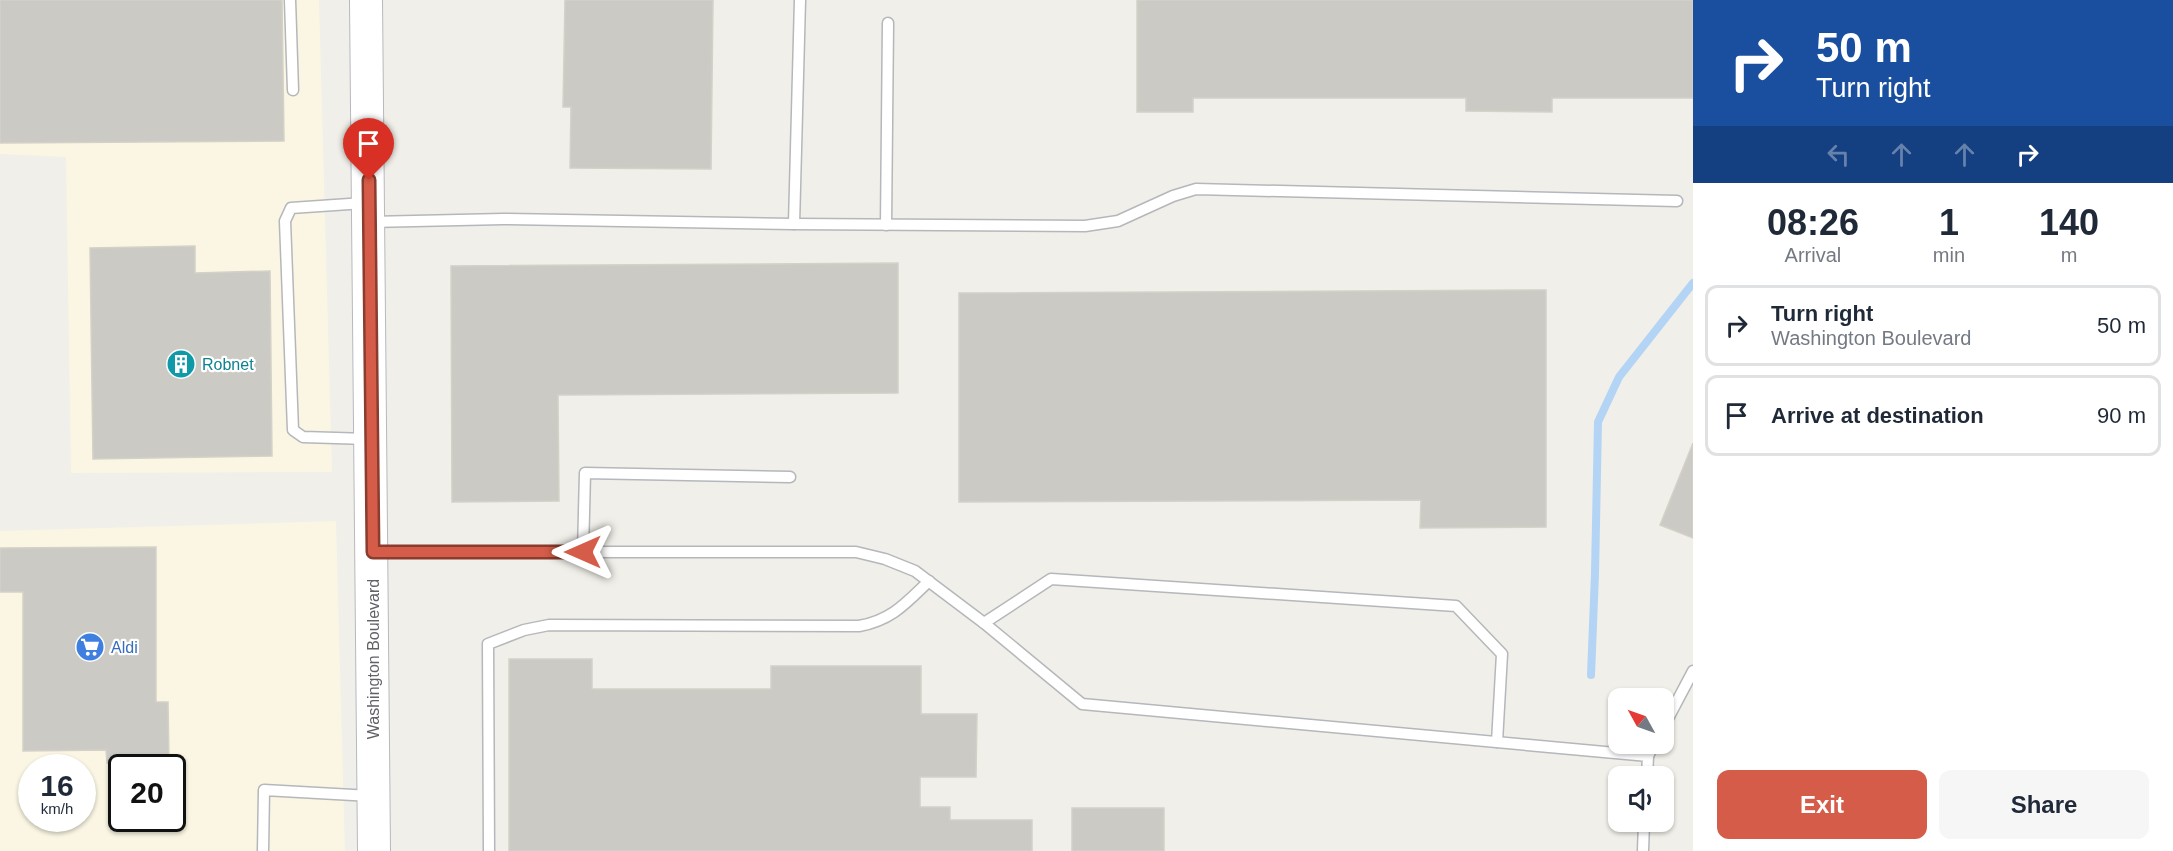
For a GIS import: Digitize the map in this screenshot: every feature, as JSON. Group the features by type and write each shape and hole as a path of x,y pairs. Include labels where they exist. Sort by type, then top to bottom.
{"main road":[{"name":"Washington Boulevard","path":"366,0 372,440 374,851"}],"lane":[{"path":"290,0 292,90"},
{"path":"794,224 800,0"},
{"path":"885,225 888,23"},
{"path":"372,440 303,437 293,430 285,221 291,208 503,219 1085,226 1118,221 1173,196 1196,189 1677,201"},
{"path":"583,552 585,473 790,477"},
{"path":"373,552 856,552 885,558 915,570 984,623 1082,704 1647,756 1647,766"},
{"path":"984,623 1051,579 1456,606 1502,654 1497,742"},
{"path":"489,851 488,644 524,630 549,625 859,626 876,623 894,614 929,581"},
{"path":"1674,707 1693,671"},
{"path":"263,851 264,790 374,796"},
{"path":"1643,851 1644,832"}],"shaded area":[{"path":"0,0 319,0 332,472 71,473 66,157 0,154"},
{"path":"336,521 345,851 0,851 0,531"}],"building":[{"path":"0,0 282,0 284,141 0,143"},
{"path":"565,0 713,0 711,169 570,168 571,107 563,107"},
{"path":"1137,0 1693,0 1693,98 1552,98 1552,112 1466,111 1466,98 1193,98 1193,112 1137,112"},
{"name":"Robnet","path":"195,246 195,273 270,271 272,456 93,459 90,248"},
{"path":"898,263 898,393 558,395 559,501 452,502 451,266"},
{"path":"1546,290 1546,527 1420,528 1421,500 959,502 959,293"},
{"path":"1693,443 1693,538 1660,525"},
{"name":"Aldi","path":"156,547 156,702 168,702 169,754 108,754 107,763 106,750 23,751 23,592 0,592 0,548"},
{"path":"509,659 592,659 592,689 771,689 771,666 921,666 921,714 977,714 976,777 920,777 920,807 950,807 950,820 1032,820 1032,851 509,851"},
{"path":"1072,808 1164,808 1164,851 1072,851"}],"waterway":[{"path":"1591,675 1598,422 1619,377 1693,283"}],"place":[{"name":"Robnet","path":"181,364"},
{"name":"Aldi","path":"90,647"}],"route":[{"path":"369,180 373,552 583,552"}]}
